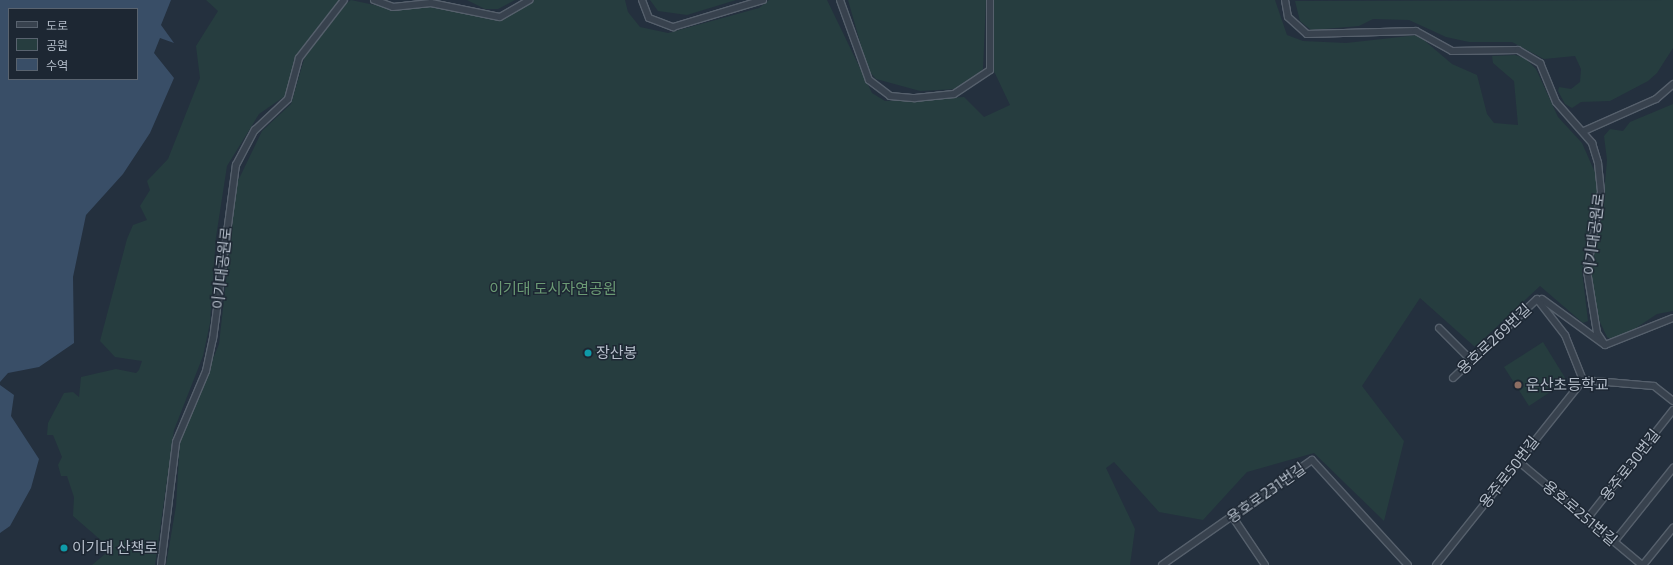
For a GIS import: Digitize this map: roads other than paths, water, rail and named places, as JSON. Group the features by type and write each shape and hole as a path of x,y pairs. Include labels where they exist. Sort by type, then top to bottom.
{"street":[{"name":"이기대공원로","path":"161,565 176,442 206,371 213,339 236,165 256,130 288,99 299,58 344,0"},
{"path":"374,0 393,7 431,3 500,17 530,0"},
{"path":"642,0 649,18 673,27 763,0"},
{"path":"840,0 869,80 890,96 915,98 954,94 990,70 990,0"},
{"name":"이기대공원로","path":"1285,0 1288,17 1307,34 1368,34 1398,30 1426,34 1452,51 1518,50 1540,63 1559,107 1584,131 1592,143 1600,179 1587,271 1598,333 1605,345"},
{"path":"1584,131 1656,99 1673,84"},
{"path":"1537,300 1543,299 1598,343 1605,345 1673,318"},
{"name":"용호로269번길","path":"1453,378 1537,300 1565,335 1582,380"},
{"path":"1439,328 1471,360"},
{"path":"1582,380 1654,386 1673,401"},
{"name":"용주로50번길","path":"1436,565 1582,380"},
{"name":"용주로30번길","path":"1587,520 1673,410"},
{"name":"용호로231번길","path":"1162,565 1312,460 1408,565"},
{"name":"용호로251번길","path":"1518,462 1643,565"},
{"path":"1614,542 1673,468"},
{"path":"1232,516 1265,565"},
{"path":"1643,565 1673,528"}],"water":[{"path":"0,0 171,0 161,25 174,43 160,38 154,53 174,78 150,133 123,174 86,215 73,277 74,343 39,367 8,373 0,382"},
{"path":"0,385 14,395 11,416 39,459 31,488 10,526 0,533"}],"place":[{"name":"장산봉","path":"588,353"},
{"name":"운산초등학교","path":"1518,385"},
{"name":"이기대 산책로","path":"64,548"}],"park label":[{"name":"이기대 도시자연공원","path":"553,289"}]}
